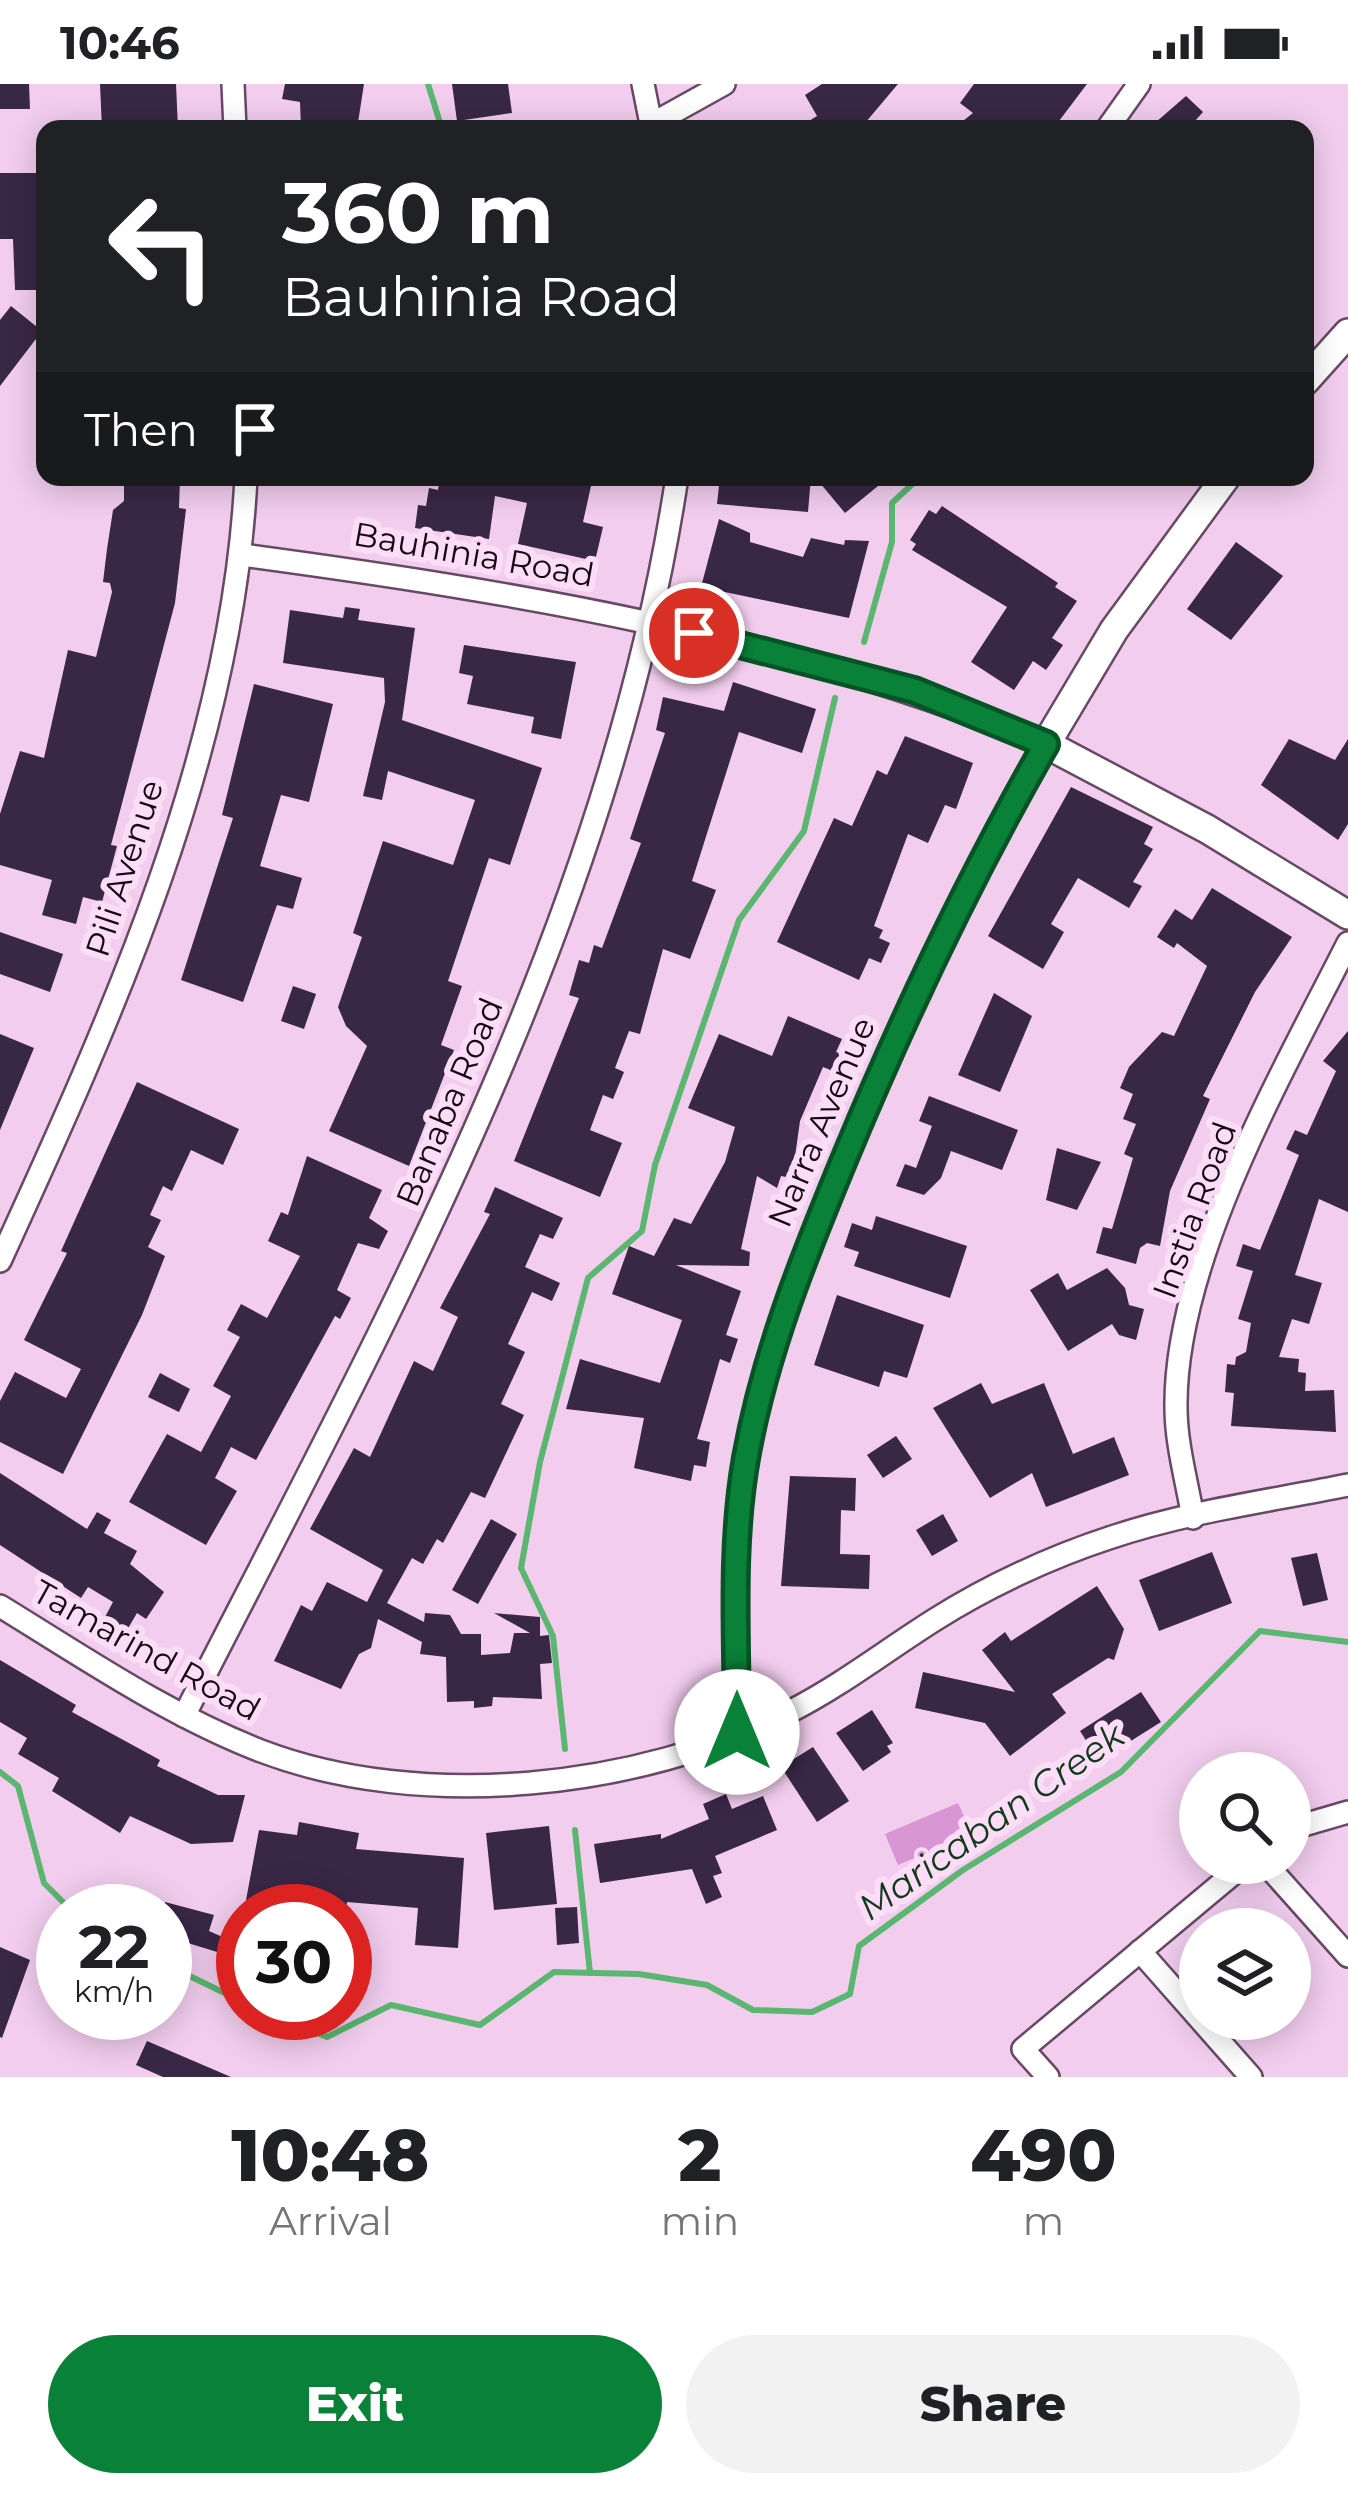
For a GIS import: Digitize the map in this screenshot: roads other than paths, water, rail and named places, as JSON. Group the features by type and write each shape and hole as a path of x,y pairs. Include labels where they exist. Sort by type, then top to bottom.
{"street":[{"path":"233,84 235,120"},
{"path":"644,84 651,120"},
{"path":"662,120 724,84"},
{"path":"1113,120 1139,84"},
{"path":"1314,371 1348,333"},
{"name":"Pili Avenue","path":"0,1261 118,989 174,832 242,555 246,486"},
{"name":"Banaba Road","path":"184,1716 418,1258 516,1036 593,813 650,622 675,486"},
{"name":"Narra Avenue","path":"737,1732 736,1546 759,1394 802,1258 910,1004 982,856 1114,630 1219,486"},
{"name":"Bauhinia Road","path":"242,555 402,576 650,622 872,677 1046,744 1207,829 1348,916"},
{"name":"Instia Road","path":"1193,1518 1176,1408 1192,1303 1231,1185 1348,943"},
{"name":"Tamarind Road","path":"0,1606 184,1716 291,1760 350,1775 440,1786 559,1780 677,1753 789,1712 994,1587 1109,1538 1348,1486"},
{"path":"1311,1822 1348,1811"},
{"path":"1048,2077 1023,2049 1221,1884"},
{"path":"1284,1884 1348,1956"},
{"path":"1140,1951 1251,2077"}],"waterway":[{"path":"428,84 439,120"},
{"path":"864,642 892,542 892,503 910,486"},
{"path":"565,1749 553,1636 521,1568 540,1462 588,1278 642,1231 655,1165 739,920 804,831 835,698"},
{"name":"Maricaban Creek","path":"372,2014 391,2005 480,2025 554,1972 639,1974 707,1985 753,2010 812,2012 850,1994 859,1946 963,1870 1121,1772 1260,1631 1348,1642"},
{"name":"Maricaban Creek","path":"0,1772 18,1786 45,1884"},
{"path":"575,1830 590,1973"},
{"name":"Maricaban Creek","path":"192,1977 216,1989"}]}
